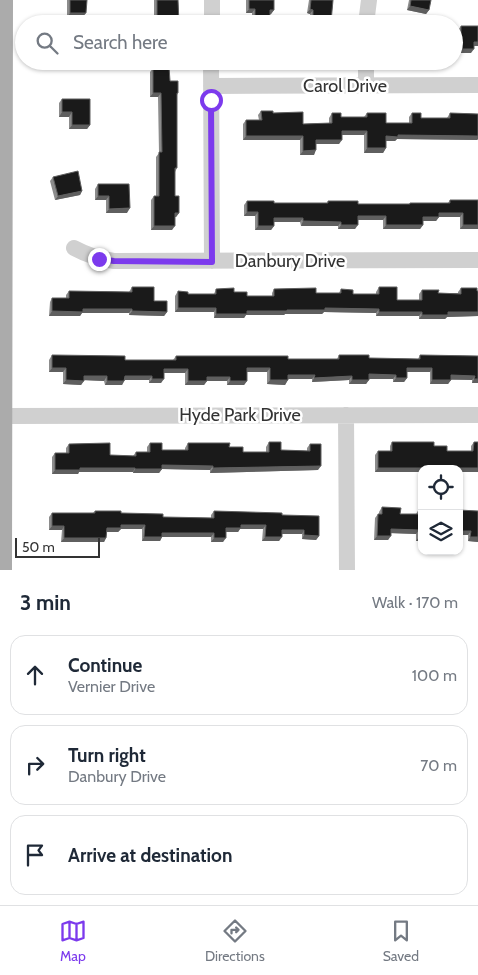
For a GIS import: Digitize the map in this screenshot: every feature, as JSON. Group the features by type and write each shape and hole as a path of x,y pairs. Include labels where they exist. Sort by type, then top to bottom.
{"main road":[{"path":"2,570 1,238 3,0"}],"street":[{"path":"212,0 212,15"},
{"path":"367,15 369,0"},
{"path":"212,70 212,262"},
{"path":"366,70 366,86"},
{"name":"Carol Drive","path":"211,86 478,85"},
{"name":"Danbury Drive","path":"74,248 86,255 114,261 478,260"},
{"path":"346,415 347,570"},
{"name":"Hyde Park Drive","path":"2,416 478,415"}],"building":[{"path":"70,0 87,0 86,13 70,13"},
{"path":"157,0 178,0 179,15 157,15"},
{"path":"249,0 274,0 274,10 270,10 270,15 255,15 255,9 249,9"},
{"path":"311,0 333,0 332,15 313,15 313,10 310,9"},
{"path":"411,0 431,0 429,10 410,6"},
{"path":"463,26 478,26 478,42 474,42 474,49 463,49"},
{"path":"153,70 169,70 170,81 178,81 175,196 179,196 179,213 175,213 175,226 154,226 154,196 159,196 159,152 162,152 161,93 153,93"},
{"path":"62,99 90,99 90,125 72,125 72,112 62,112"},
{"path":"261,111 273,111 273,113 303,112 303,124 332,123 332,113 341,113 341,117 367,117 367,113 386,113 386,123 412,123 412,113 421,113 421,118 450,118 450,113 478,114 478,136 386,136 386,148 367,148 367,131 342,131 342,140 316,140 316,150 303,151 303,136 246,136 246,120 262,120"},
{"path":"78,171 82,191 58,196 53,177"},
{"path":"98,184 129,184 130,208 109,209 109,196 98,196"},
{"path":"450,200 478,200 478,225 463,225 463,213 439,213 439,217 423,217 423,225 386,225 386,216 358,216 358,225 341,225 341,222 303,221 303,218 274,218 274,226 258,226 258,212 247,212 247,201 328,203 328,201 358,201 358,204 410,204 450,203"},
{"path":"132,287 154,287 154,301 167,301 167,312 132,311 132,309 83,309 83,312 52,311 52,298 69,298 69,291 132,292"},
{"path":"379,287 397,287 397,300 422,300 422,290 439,290 438,293 461,294 461,288 477,288 478,312 448,312 448,315 422,315 422,312 379,312 379,309 325,308 325,310 247,311 247,314 216,314 216,308 178,308 178,291 188,292 188,294 216,294 216,289 234,288 234,292 247,292 247,296 274,296 274,289 316,288 316,293 341,293 341,289 353,290 353,294 379,294"},
{"path":"52,355 125,356 125,360 176,360 176,356 288,356 288,359 339,359 339,355 369,355 369,358 420,359 420,355 478,356 478,379 474,379 475,376 451,375 451,380 432,380 432,368 407,368 407,378 396,378 396,375 369,374 369,380 352,380 352,376 314,378 315,375 288,375 288,380 270,380 270,368 247,368 247,381 230,381 230,377 207,377 207,381 188,381 188,369 164,369 164,379 152,379 152,376 125,376 124,381 107,381 107,376 84,376 84,381 66,380 66,368 52,368"},
{"path":"269,442 281,442 281,450 310,451 310,444 321,444 321,466 213,468 213,466 162,465 162,469 80,468 80,470 55,470 55,453 69,453 69,444 110,443 110,455 136,456 136,452 150,452 150,443 162,443 162,450 188,450 188,443 230,443 229,447 243,447 243,452 269,452"},
{"path":"392,442 434,442 434,446 447,446 447,451 473,451 474,442 478,442 478,468 463,468 463,465 418,465 418,468 378,468 378,451 392,451"},
{"path":"382,507 401,508 400,514 418,514 418,530 391,529 391,536 377,536 378,514 382,514"},
{"path":"463,510 478,511 478,537 470,537 471,531 463,531"},
{"path":"95,511 163,514 163,517 214,518 214,511 319,516 319,536 304,535 304,530 282,530 282,537 265,537 266,525 241,525 241,528 226,528 226,538 214,538 214,533 162,533 162,537 144,537 145,525 121,525 121,528 107,528 106,538 64,538 64,526 52,526 52,513 95,513"}],"route":[{"path":"99,259 114,261 212,262 211,100"}]}
